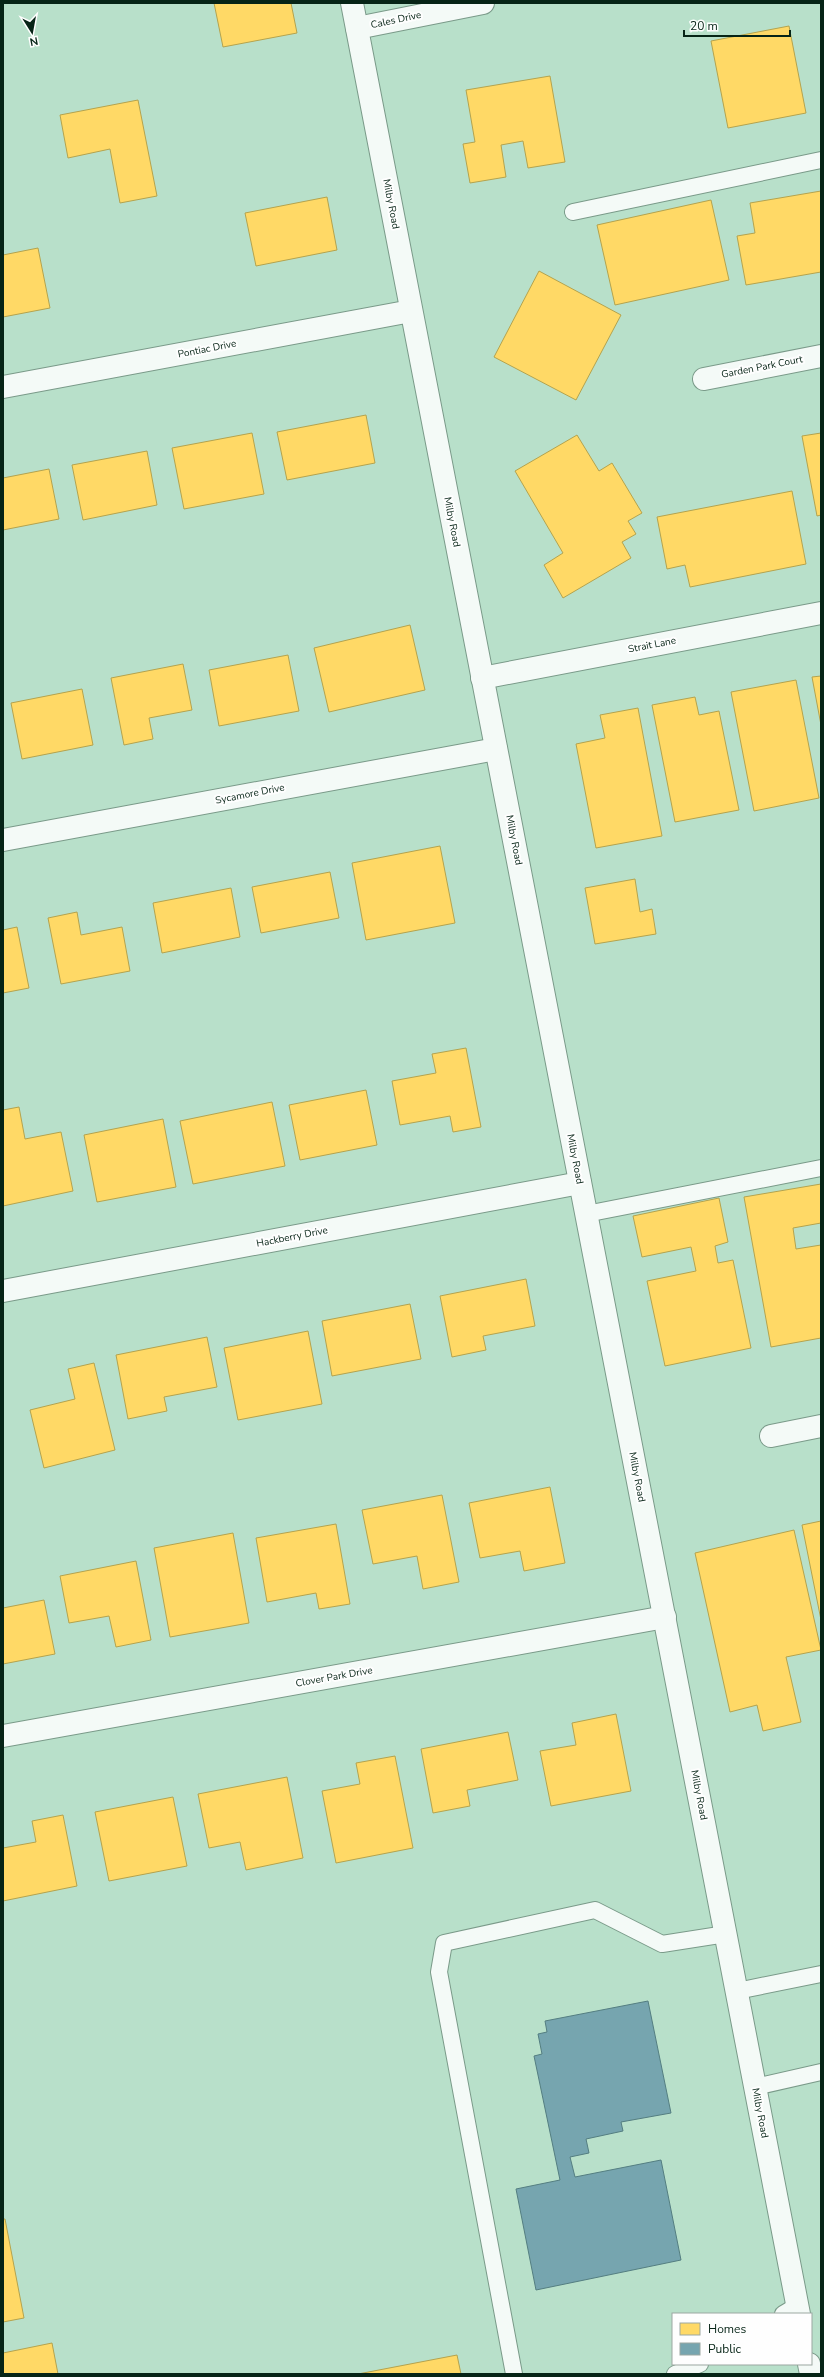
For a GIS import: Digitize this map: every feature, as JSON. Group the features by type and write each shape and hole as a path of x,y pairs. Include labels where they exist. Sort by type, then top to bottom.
{"street":[{"name":"Milby Road","path":"352,3 737,1991 793,2311"},
{"name":"Cales Drive","path":"357,28 483,3"},
{"name":"Pontiac Drive","path":"3,387 411,311"},
{"name":"Garden Park Court","path":"704,379 821,356"},
{"name":"Strait Lane","path":"482,678 821,613"},
{"name":"Sycamore Drive","path":"3,840 496,749"},
{"name":"Hackberry Drive","path":"3,1291 580,1183"},
{"path":"771,1436 821,1426"},
{"name":"Clover Park Drive","path":"3,1736 665,1618"}],"lane":[{"path":"573,212 821,160"},
{"path":"586,1214 821,1168"},
{"path":"514,2374 439,1972 444,1943 595,1910 662,1944 726,1934"},
{"path":"737,1991 821,1974"},
{"path":"755,2087 821,2072"},
{"path":"675,2374 698,2365"}],"building: Homes":[{"path":"214,3 291,3 297,33 223,47"},
{"path":"789,26 806,113 728,128 711,41"},
{"path":"550,76 565,162 528,168 523,141 501,145 506,177 470,183 463,144 475,142 466,90"},
{"path":"138,100 157,196 120,203 110,149 68,158 60,115"},
{"path":"821,191 821,272 746,285 737,236 755,233 750,203"},
{"path":"327,197 337,250 256,266 245,213"},
{"path":"711,200 729,280 615,305 597,225"},
{"path":"38,248 50,308 3,317 3,255"},
{"path":"539,271 621,315 576,400 494,357"},
{"path":"366,415 375,463 287,480 277,432"},
{"path":"252,433 264,494 184,509 172,448"},
{"path":"821,433 821,515 817,516 802,436"},
{"path":"577,435 599,471 612,463 642,513 628,521 636,534 622,542 631,558 563,598 544,565 563,553 515,471"},
{"path":"147,451 157,505 83,520 72,465"},
{"path":"49,469 59,519 3,530 3,478"},
{"path":"792,491 806,564 690,587 685,565 667,569 657,517"},
{"path":"410,625 425,690 329,712 314,648"},
{"path":"288,655 299,711 219,726 209,670"},
{"path":"183,664 192,710 149,718 153,739 124,745 111,678"},
{"path":"821,676 821,725 812,677"},
{"path":"796,680 819,798 754,811 731,692"},
{"path":"82,689 93,745 22,759 11,703"},
{"path":"695,697 699,715 719,711 739,810 675,822 652,705"},
{"path":"638,708 662,836 596,848 576,744 605,738 600,715"},
{"path":"440,846 455,923 366,940 352,863"},
{"path":"330,872 339,918 261,933 252,887"},
{"path":"635,879 640,912 652,909 656,934 595,944 585,888"},
{"path":"231,888 240,937 162,953 153,903"},
{"path":"77,912 81,935 122,927 130,971 61,984 48,918"},
{"path":"17,927 29,988 3,993 3,930"},
{"path":"466,1048 481,1127 453,1132 450,1116 400,1125 392,1081 436,1073 432,1054"},
{"path":"366,1090 377,1145 300,1160 289,1105"},
{"path":"272,1102 285,1166 193,1184 180,1121"},
{"path":"19,1107 25,1139 61,1132 73,1191 3,1206 3,1110"},
{"path":"163,1119 176,1187 97,1202 84,1135"},
{"path":"821,1184 821,1223 793,1228 796,1249 821,1245 821,1338 771,1347 744,1197"},
{"path":"719,1198 728,1242 715,1246 718,1263 733,1260 751,1348 665,1366 647,1281 696,1271 691,1247 642,1257 633,1216"},
{"path":"526,1279 535,1326 483,1336 486,1350 452,1357 440,1296"},
{"path":"410,1304 421,1359 332,1376 322,1321"},
{"path":"308,1331 322,1404 238,1420 224,1348"},
{"path":"207,1337 217,1387 164,1397 167,1411 128,1419 116,1355"},
{"path":"94,1363 115,1450 44,1468 30,1410 75,1399 68,1369"},
{"path":"550,1487 565,1563 524,1571 520,1551 480,1558 469,1503"},
{"path":"442,1495 459,1582 423,1589 417,1556 373,1564 362,1510"},
{"path":"821,1521 821,1620 802,1525"},
{"path":"336,1524 350,1604 319,1609 316,1593 267,1602 256,1538"},
{"path":"794,1530 821,1650 786,1657 801,1722 763,1731 757,1705 730,1712 695,1553"},
{"path":"233,1533 249,1623 170,1637 154,1548"},
{"path":"136,1561 151,1640 116,1647 109,1616 69,1623 60,1576"},
{"path":"44,1600 55,1654 3,1664 3,1608"},
{"path":"616,1714 631,1791 551,1806 540,1751 576,1745 572,1723"},
{"path":"508,1732 518,1780 467,1790 470,1806 433,1813 421,1749"},
{"path":"395,1756 413,1848 336,1863 322,1791 360,1784 356,1763"},
{"path":"287,1777 303,1858 246,1870 240,1842 209,1848 198,1794"},
{"path":"173,1797 187,1866 109,1881 95,1812"},
{"path":"63,1815 77,1886 3,1901 3,1848 36,1842 32,1821"},
{"path":"3,2219 5,2219 24,2318 3,2322"},
{"path":"52,2343 58,2374 3,2374 3,2353"},
{"path":"457,2355 461,2374 358,2374"}],"building: Public":[{"path":"648,2001 671,2113 621,2122 623,2131 586,2139 589,2153 570,2157 575,2177 661,2160 681,2260 536,2290 516,2189 560,2180 534,2056 542,2054 538,2034 547,2032 545,2021"}]}
